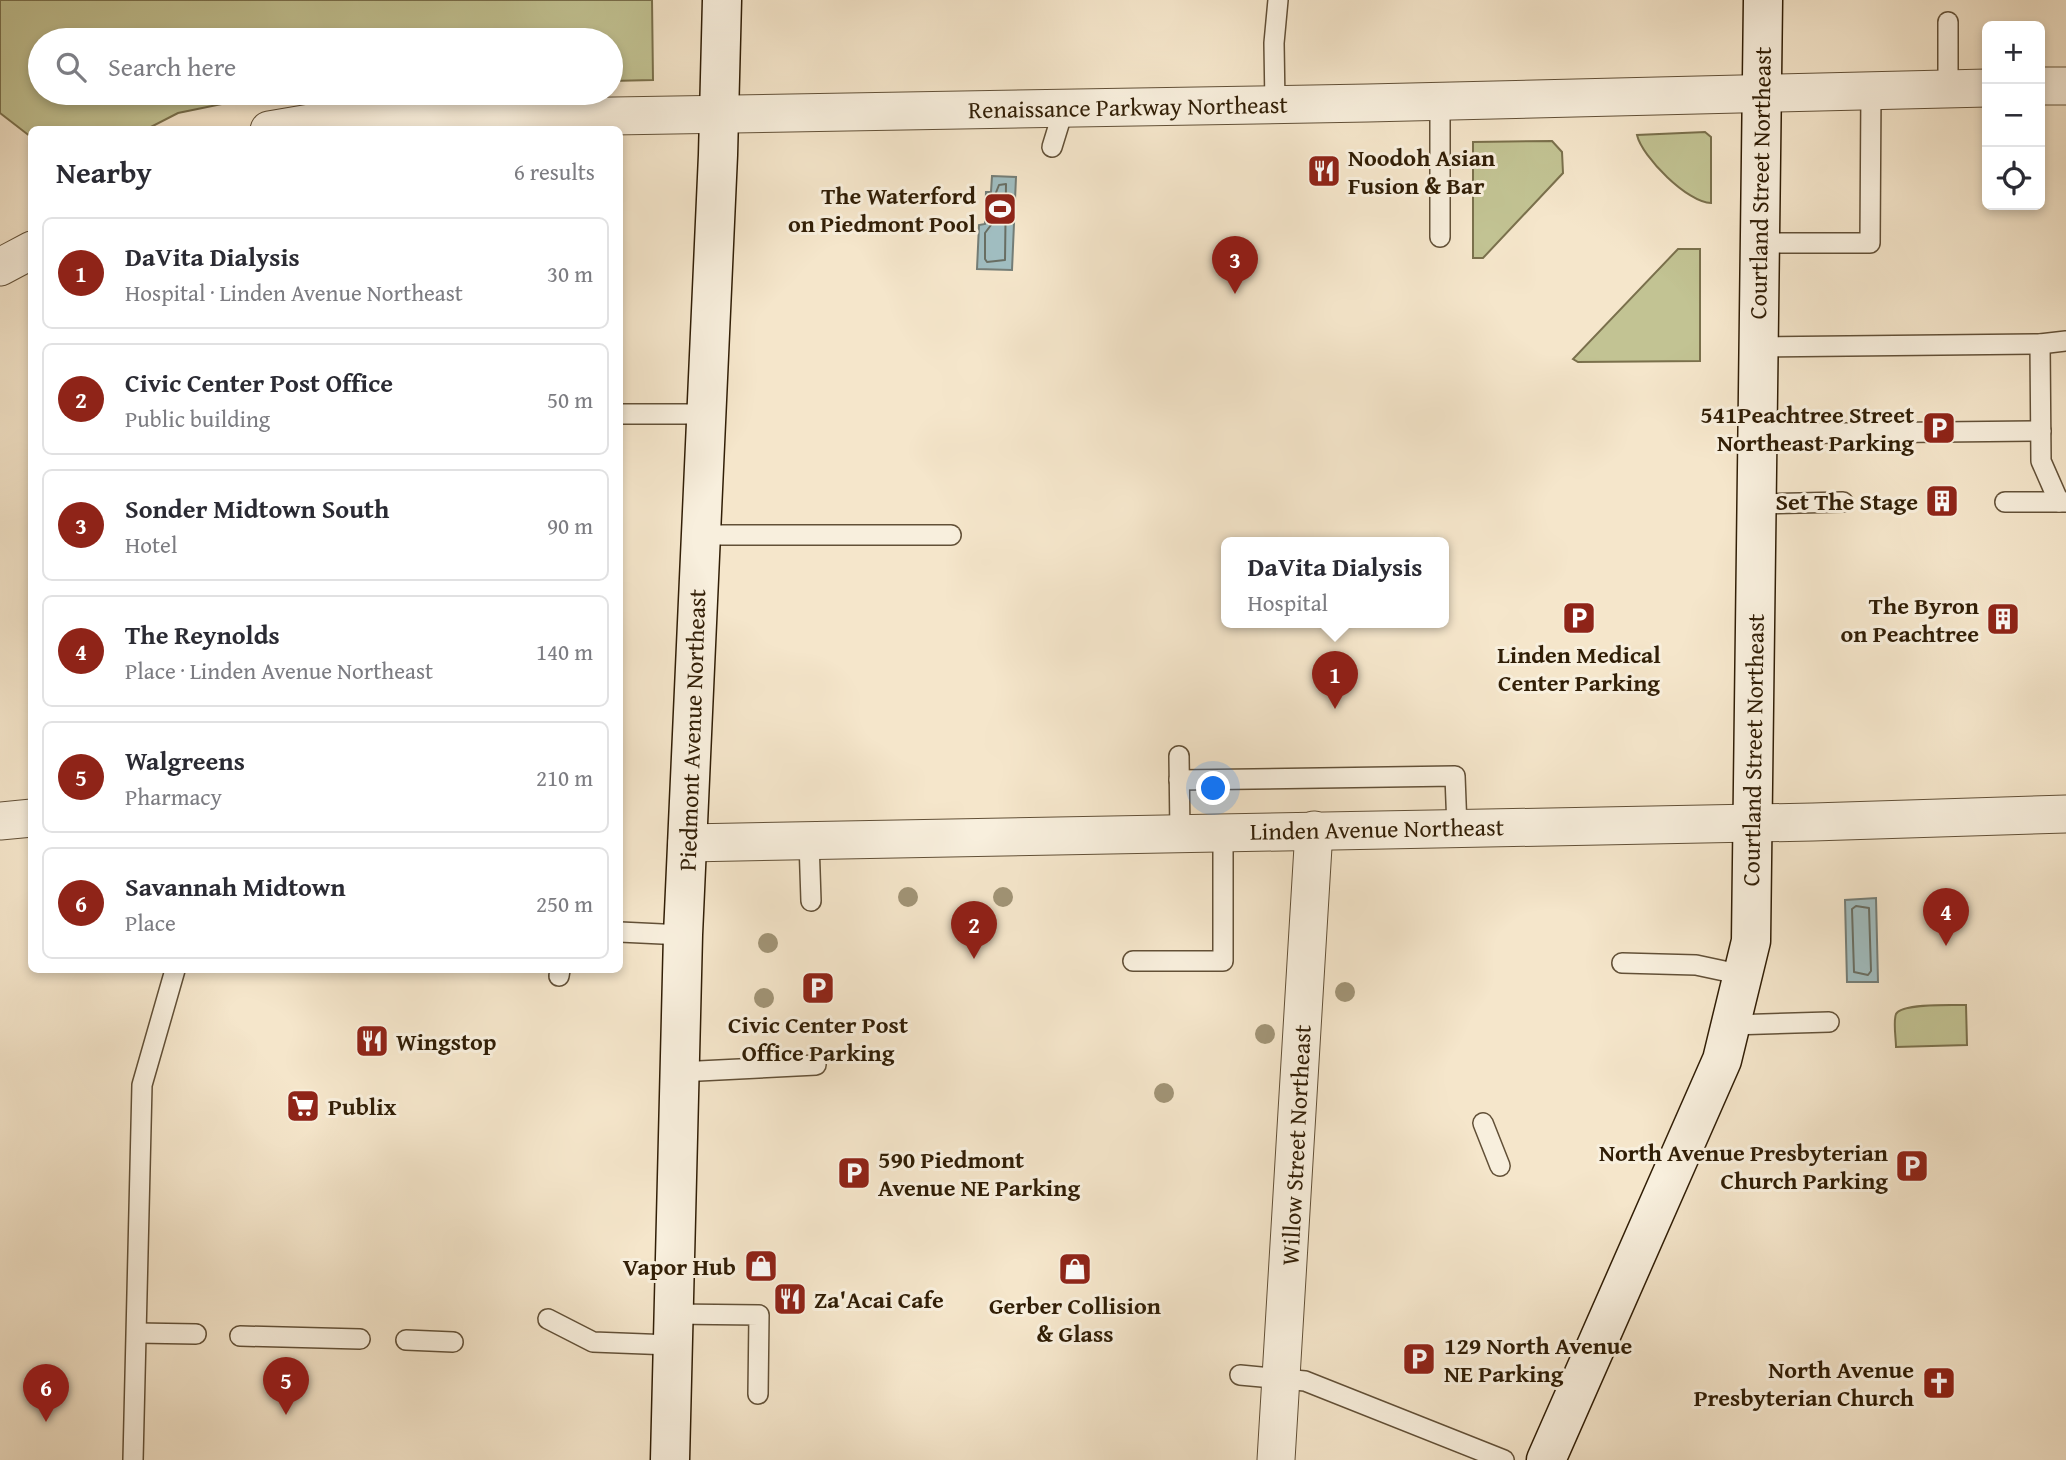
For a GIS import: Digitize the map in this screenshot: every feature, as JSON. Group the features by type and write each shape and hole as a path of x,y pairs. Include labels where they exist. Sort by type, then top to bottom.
{"main road":[{"name":"Piedmont Avenue Northeast","path":"670,1460 683,935 722,0"},
{"name":"Courtland Street Northeast","path":"1546,1460 1722,1060 1751,941 1763,0"}],"street":[{"path":"2045,86 2066,86"},
{"name":"Renaissance Parkway Northeast","path":"293,126 322,121 1275,105 1982,88"},
{"path":"0,267 28,252"},
{"name":"Linden Avenue Northeast","path":"687,843 2066,814"},
{"path":"0,821 28,818"},
{"name":"Willow Street Northeast","path":"1276,1460 1281,1378 1283,1193 1305,1109 1314,830"}],"lane":[{"path":"1275,105 1274,43 1278,0"},
{"path":"1948,22 1948,89"},
{"path":"1760,243 1870,243 1871,90"},
{"path":"1440,101 1440,237"},
{"path":"1052,147 1064,108"},
{"path":"1759,346 2040,344 2066,341"},
{"path":"2005,502 2063,502 2040,460 2040,344"},
{"path":"623,414 705,414"},
{"path":"1757,434 2040,430"},
{"path":"1757,504 1843,502"},
{"path":"699,535 951,535"},
{"path":"1178,756 1180,833"},
{"path":"1179,780 1455,776 1457,828"},
{"path":"1133,961 1223,961 1223,832"},
{"path":"809,841 811,901"},
{"path":"623,932 683,935"},
{"path":"1622,963 1696,965 1742,975"},
{"path":"133,1460 142,1086 174,973"},
{"path":"1731,1025 1829,1022"},
{"path":"679,1072 816,1065"},
{"path":"1483,1123 1500,1166"},
{"path":"548,1319 593,1342 759,1315 758,1394"},
{"path":"137,1333 196,1334"},
{"path":"240,1336 359,1339"},
{"path":"406,1340 453,1342"},
{"path":"1240,1375 1305,1381 1504,1460"}],"green space":[{"path":"0,0 652,0 653,80 623,81 623,28 28,28 28,105 217,105 178,113 153,126 28,126 28,135 0,113"},
{"path":"1705,132 1711,137 1711,203 1690,195 1667,177 1647,155 1637,135"},
{"path":"1552,141 1562,152 1563,173 1483,258 1473,258 1473,142"},
{"path":"1678,249 1700,249 1700,361 1578,362 1573,359"},
{"path":"1928,1005 1966,1005 1967,1045 1896,1047 1895,1017 1900,1010"}],"water":[{"name":"The Waterford on Piedmont Pool","path":"992,176 1016,177 1012,270 977,269 979,225 985,224 986,192 991,192"},
{"path":"1876,898 1878,982 1847,982 1845,900"}],"place":[{"name":"Noodoh Asian Fusion & Bar","path":"1324,171"},
{"name":"The Waterford on Piedmont Pool","path":"1000,209"},
{"name":"Sonder Midtown South","path":"1235,294"},
{"name":"541Peachtree Street Northeast Parking","path":"1939,428"},
{"name":"Set The Stage","path":"1942,501"},
{"name":"Linden Medical Center Parking","path":"1579,618"},
{"name":"The Byron on Peachtree","path":"2003,619"},
{"name":"DaVita Dialysis","path":"1335,709"},
{"name":"The Reynolds","path":"1946,946"},
{"name":"Civic Center Post Office","path":"974,959"},
{"name":"Civic Center Post Office Parking","path":"818,988"},
{"name":"Wingstop","path":"372,1041"},
{"name":"Publix","path":"303,1106"},
{"name":"North Avenue Presbyterian Church Parking","path":"1912,1166"},
{"name":"590 Piedmont Avenue NE Parking","path":"854,1173"},
{"name":"Vapor Hub","path":"761,1266"},
{"name":"Gerber Collision & Glass","path":"1075,1269"},
{"name":"Za'Acai Cafe","path":"790,1299"},
{"name":"129 North Avenue NE Parking","path":"1419,1359"},
{"name":"North Avenue Presbyterian Church","path":"1939,1383"},
{"name":"Walgreens","path":"286,1415"},
{"name":"Savannah Midtown","path":"46,1422"}]}
